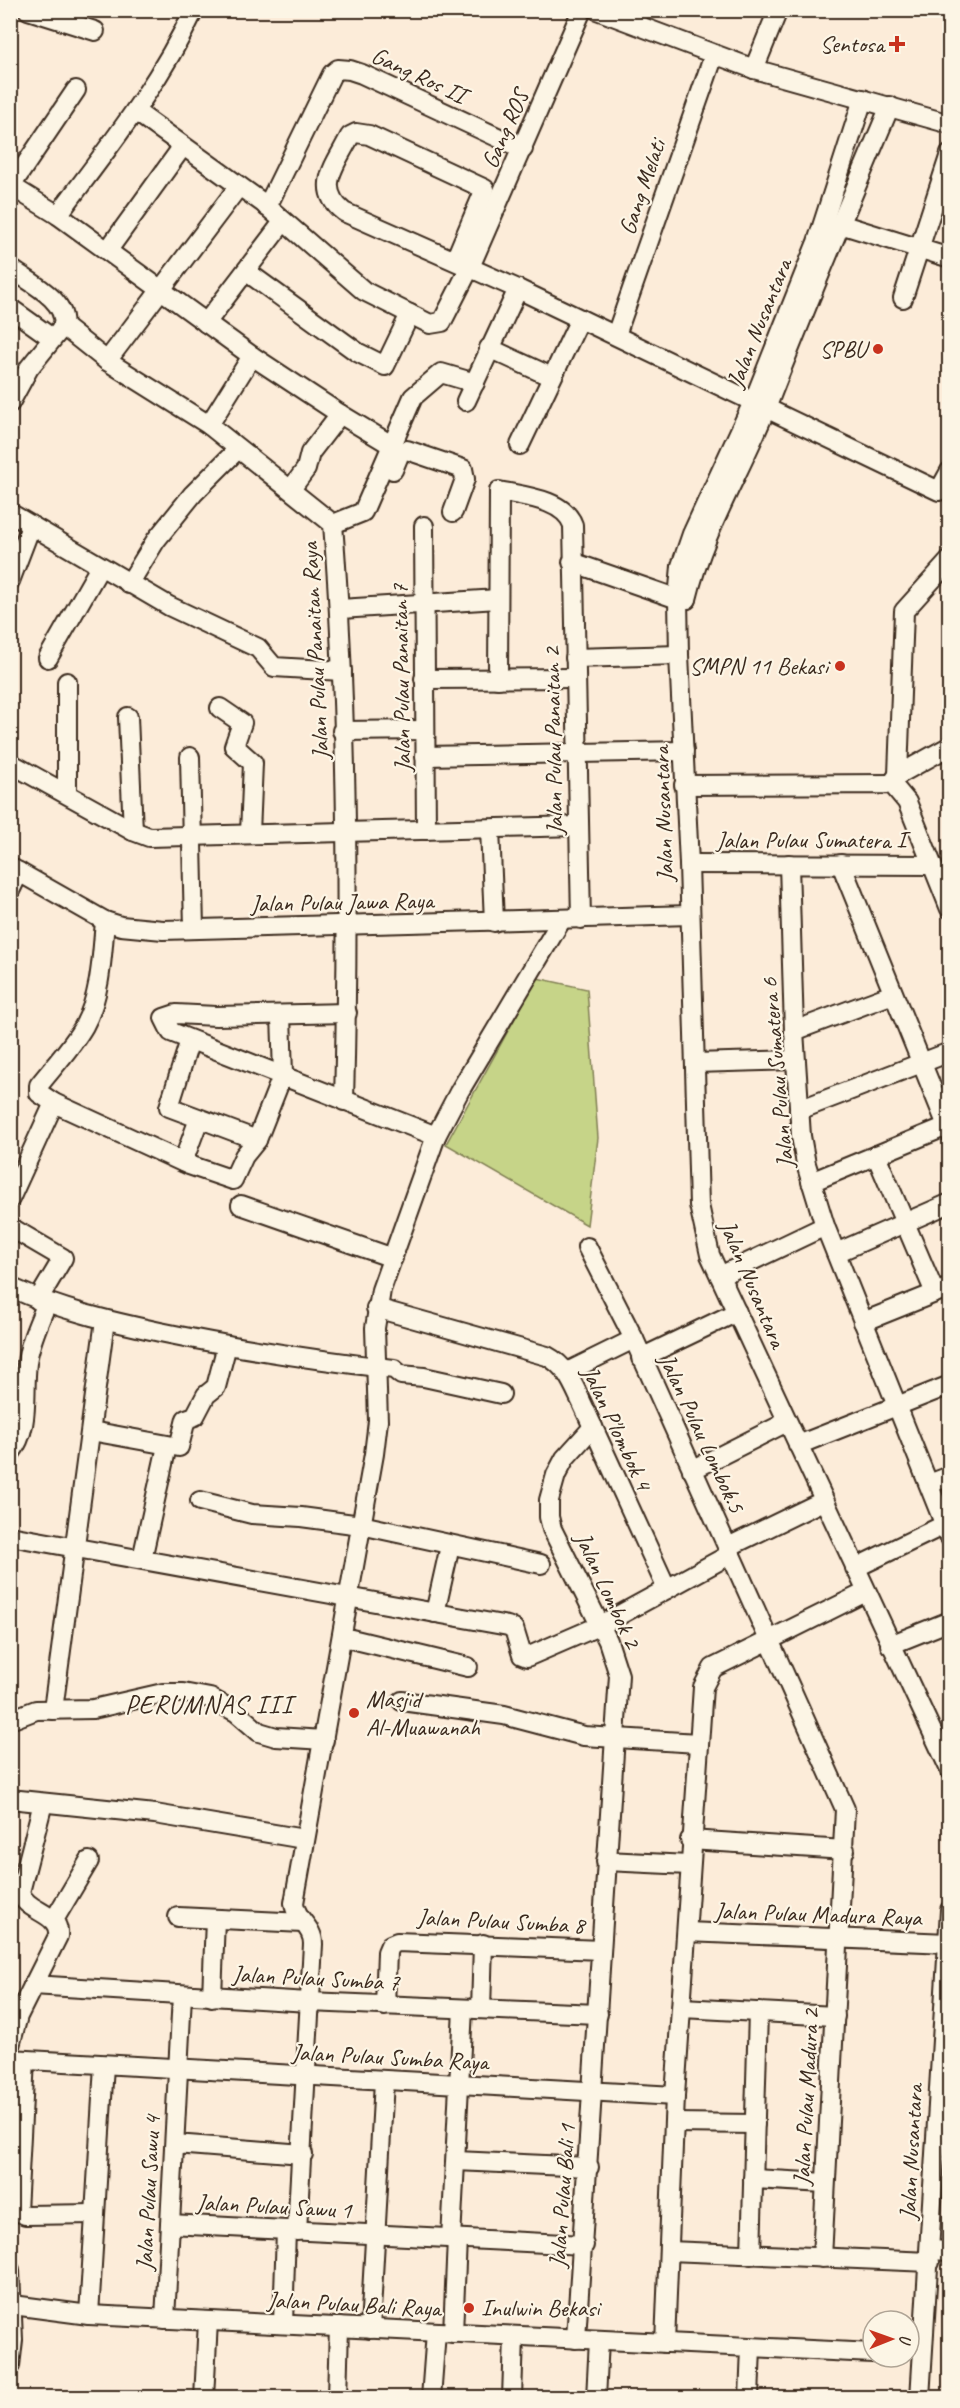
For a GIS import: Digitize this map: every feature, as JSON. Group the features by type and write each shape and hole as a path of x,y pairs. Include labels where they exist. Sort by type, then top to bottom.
{"street":[{"path":"28,10 95,31"},
{"path":"58,215 135,111 179,42 194,10"},
{"name":"Gang ROS","path":"463,263 523,149 582,10"},
{"path":"597,10 754,69 950,124"},
{"path":"754,69 777,10"},
{"name":"Gang Melati","path":"616,335 714,55"},
{"name":"Gang Ros II","path":"267,207 332,74 338,69 362,74 523,149"},
{"path":"76,90 11,186 58,215 162,288 252,356 393,446"},
{"name":"Jalan Nusantara","path":"760,404 817,242 863,99"},
{"name":"Jalan Nusantara","path":"890,106 760,404 696,562 683,599 679,655 689,864 700,1219 710,1255 950,1770"},
{"path":"135,111 267,207 363,291 430,324 442,322 463,263 485,189 369,135 356,133 350,136 328,181 328,191 337,206 463,263 616,335 939,491 950,471"},
{"path":"108,250 183,146"},
{"path":"903,298 950,154"},
{"path":"107,361 239,186"},
{"path":"206,323 283,222"},
{"path":"840,224 950,258"},
{"path":"10,268 59,306 65,318 58,332 29,368 10,403"},
{"path":"247,272 357,352 386,366 410,314"},
{"path":"466,401 518,289"},
{"name":"Jalan Pulau Panaitan Raya","path":"10,308 58,332 209,425 333,524 340,609 347,925 344,1101"},
{"path":"520,446 580,319"},
{"path":"489,348 543,374"},
{"path":"209,425 252,356"},
{"path":"363,512 413,397 441,373 475,382"},
{"path":"291,489 306,469 310,453 340,414"},
{"path":"129,584 156,540 193,494 238,449"},
{"path":"333,524 375,509 400,453 407,450 463,469 465,479 453,512"},
{"name":"Jalan Pulau Panaitan 2","path":"498,599 499,491 548,503 565,512 573,525 581,919"},
{"path":"10,513 169,606 258,648 274,667 342,671"},
{"path":"10,582 31,526"},
{"name":"Jalan Pulau Panaitan 7","path":"424,526 426,830"},
{"path":"950,560 904,611 895,779 950,909"},
{"path":"572,562 683,599"},
{"path":"48,658 100,567"},
{"path":"340,609 498,599 498,679"},
{"path":"575,658 679,655"},
{"path":"424,679 576,678"},
{"path":"67,682 67,792"},
{"path":"220,708 242,723 234,746 253,763 250,833"},
{"path":"128,717 133,831"},
{"path":"342,731 425,730"},
{"path":"684,785 895,779 950,746"},
{"path":"425,756 684,751"},
{"path":"190,757 194,929"},
{"path":"10,763 67,792 133,831 149,837 579,826"},
{"path":"490,829 494,922"},
{"name":"Jalan Pulau Sumatera I","path":"689,864 932,865"},
{"name":"Jalan Pulau Sumatera 6","path":"789,864 795,1060 801,1136 811,1182 825,1226 947,1532"},
{"path":"811,1182 948,1129 841,864"},
{"path":"10,891 15,869"},
{"name":"Jalan Pulau Jawa Raya","path":"15,869 105,921 137,928 194,929 494,922 690,915"},
{"path":"283,2324 292,2231 303,2154 313,1936 309,1927 295,1913 294,1903 343,1637 378,1421 376,1308 436,1136 480,1056 562,919"},
{"path":"105,921 98,984 91,1010 73,1042 39,1085 39,1093 54,1103 183,1162 232,1180 244,1156 257,1140 283,1074 280,1015"},
{"path":"794,1031 893,994"},
{"path":"347,1014 167,1015 164,1023 171,1032 190,1040 283,1074 344,1101 436,1136"},
{"path":"190,1040 168,1106 257,1140"},
{"path":"800,1110 950,1052"},
{"path":"695,1063 795,1060"},
{"path":"10,1199 54,1103"},
{"path":"183,1162 199,1119"},
{"path":"863,1322 942,1290 904,1222 876,1155"},
{"path":"836,1253 950,1203"},
{"path":"241,1205 393,1258"},
{"path":"720,1276 825,1226"},
{"path":"10,1227 63,1258 42,1302 27,1363 24,1419 19,1440 10,1455"},
{"name":"Jalan Pulau Lombok.5","path":"587,1247 634,1339 841,1796 845,1809 845,1850"},
{"path":"12,1288 42,1302 105,1320 227,1345 396,1370 401,1375 424,1377 501,1394"},
{"name":"Jalan P'lombok 4","path":"376,1308 547,1356 557,1361 567,1372 667,1589"},
{"path":"641,1358 737,1312"},
{"path":"53,1710 77,1547 105,1320"},
{"path":"567,1372 634,1339"},
{"path":"91,1431 167,1446 180,1446 186,1419 195,1416 206,1395 214,1389 227,1345"},
{"path":"10,1354 27,1363"},
{"path":"798,1445 950,1385"},
{"path":"692,1470 787,1422"},
{"name":"Jalan Lombok 2","path":"593,1427 565,1458 556,1475 549,1500 549,1517 552,1529 601,1624 616,1659 619,1675 601,1950"},
{"path":"142,1559 167,1446"},
{"path":"929,1484 950,1476"},
{"path":"10,1536 508,1626 514,1629 522,1655 527,1657 601,1624 667,1589 729,1551 823,1501"},
{"path":"200,1502 252,1515 301,1517 361,1525 541,1564"},
{"path":"855,1568 947,1532"},
{"path":"435,1613 450,1546"},
{"path":"665,2343 675,2096 687,1932 690,1840 703,1687 713,1668 866,1593"},
{"path":"890,1645 950,1621"},
{"path":"343,1637 468,1667"},
{"path":"10,1720 36,1710 93,1709 163,1693 183,1693 210,1698 237,1712 259,1732 276,1737 324,1740"},
{"path":"402,1701 504,1715 565,1733 614,1739 698,1743"},
{"path":"10,1798 155,1814 304,1839"},
{"path":"10,2046 14,2013 33,1985 58,1936 59,1929 54,1920 26,1904 15,1894 43,1803"},
{"path":"690,1840 845,1850"},
{"name":"Jalan Pulau Madura 2","path":"822,2258 845,1850"},
{"path":"54,1920 89,1861"},
{"path":"606,1861 689,1865"},
{"name":"Jalan Nusantara","path":"921,2320 930,2256 944,2090 950,1910"},
{"path":"178,1917 303,1923"},
{"path":"212,1997 215,1919"},
{"name":"Jalan Pulau Madura Raya","path":"687,1932 839,1939 948,1940"},
{"name":"Jalan Pulau Sumba 8","path":"385,2006 387,1952 390,1945 407,1940 601,1950"},
{"path":"431,2397 444,2332 454,2239 460,2085 483,1944"},
{"name":"Jalan Pulau Bali 1","path":"576,2339 584,2245 601,1950"},
{"name":"Jalan Pulau Sumba 7","path":"33,1985 385,2006 598,2014"},
{"name":"Jalan Pulau Sawu 4","path":"165,2319 182,1995"},
{"path":"682,2008 835,2016"},
{"path":"751,2255 758,2012"},
{"path":"18,2059 17,2211 25,2215 95,2214"},
{"name":"Jalan Pulau Sumba Raya","path":"18,2059 179,2070 675,2096"},
{"path":"89,2315 104,2065"},
{"path":"370,2329 384,2080"},
{"path":"674,2123 755,2124"},
{"path":"175,2144 303,2154"},
{"path":"456,2161 589,2167"},
{"path":"753,2179 825,2183"},
{"name":"Jalan Pulau Sawu 1","path":"170,2224 584,2245"},
{"path":"669,2251 822,2258 930,2256 950,2251"},
{"path":"10,2270 13,2305 10,2366"},
{"name":"Jalan Pulau Bali Raya","path":"13,2305 89,2315 861,2352"},
{"path":"204,2397 208,2321"},
{"path":"337,2397 339,2327"},
{"path":"512,2397 514,2336"},
{"path":"596,2397 599,2340"},
{"path":"749,2397 751,2347"},
{"name":"Jalan Nusantara","path":"917,2369 920,2397"}],"green space":[{"path":"537,978 587,989 598,1138 587,1225 446,1144"}],"place":[{"name":"Sentosa","path":"897,44"},
{"name":"SPBU","path":"878,349"},
{"name":"SMPN 11 Bekasi","path":"840,666"},
{"name":"Masjid Al-Muawanah","path":"354,1713"},
{"name":"Inulwin Bekasi","path":"469,2308"}],"district":[{"name":"PERUMNAS III","path":"209,1704"}]}
